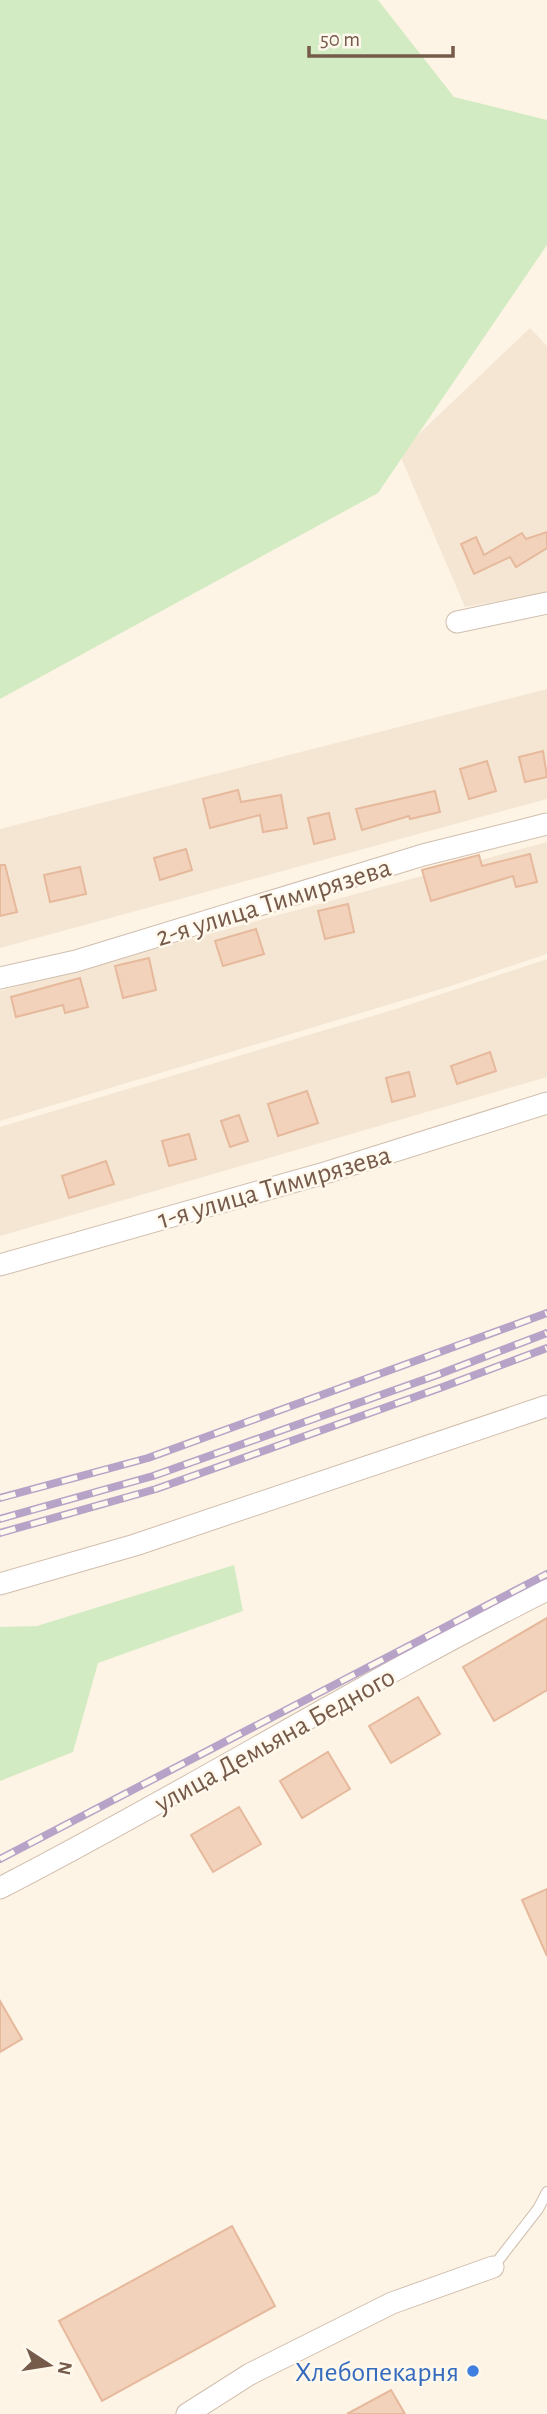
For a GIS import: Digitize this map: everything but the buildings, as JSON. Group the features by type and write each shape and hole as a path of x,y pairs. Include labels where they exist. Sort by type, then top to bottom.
{"street":[{"path":"457,622 547,603"},
{"name":"2-я улица Тимирязева","path":"0,978 76,961 423,855 547,824"},
{"name":"1-я улица Тимирязева","path":"0,1265 328,1172 547,1103"},
{"path":"0,1584 135,1545 547,1406"},
{"name":"улица Демьяна Бедного","path":"0,1888 108,1832 467,1630 547,1590"},
{"path":"187,2414 250,2374 393,2303 493,2267"}],"lane":[{"path":"493,2267 538,2209 547,2192"}],"shaded area":[{"path":"530,328 547,346 547,593 465,607 399,453"},
{"path":"547,689 547,799 0,948 0,829"},
{"path":"547,842 547,954 454,985 0,1121 0,991"},
{"path":"547,959 547,1077 0,1236 0,1127 396,1009"}],"green space":[{"path":"0,0 378,0 454,97 547,120 547,245 378,493 0,699"},
{"path":"234,1565 243,1611 98,1663 73,1752 0,1781 0,1627 37,1626"}],"railway":[{"path":"0,1498 148,1458 547,1313"},
{"path":"0,1519 153,1476 547,1333"},
{"path":"0,1533 156,1489 547,1348"},
{"path":"0,1859 547,1574"}],"place":[{"name":"Хлебопекарня","path":"473,2371"}]}
